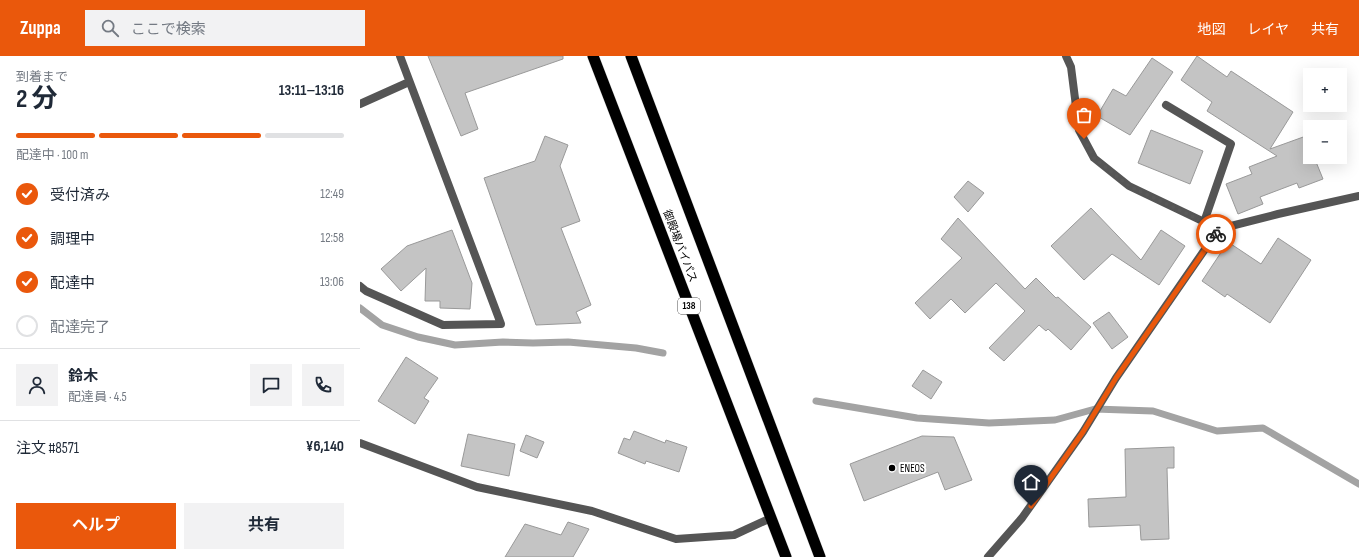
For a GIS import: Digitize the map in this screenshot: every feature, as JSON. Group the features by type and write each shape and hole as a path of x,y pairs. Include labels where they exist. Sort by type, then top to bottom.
{"highway":[{"name":"御殿場バイパス","path":"593,56 786,557"},
{"name":"御殿場バイパス","path":"631,56 820,557"}],"street":[{"path":"360,286 366,291 443,325 501,324 400,56"},
{"path":"1066,56 1071,68 1079,130 1094,158 1129,186 1204,222 1219,229 1359,196"},
{"path":"360,104 409,82"},
{"path":"1166,104 1231,144 1204,222"},
{"path":"988,557 1022,518 1083,432 1116,378 1219,229"},
{"path":"360,443 477,487 592,511 676,539 734,535 771,518"}],"building":[{"path":"428,56 563,56 563,59 465,93 478,129 461,136"},
{"path":"1197,56 1227,77 1231,71 1293,112 1270,149 1303,137 1303,164 1317,164 1323,179 1299,188 1297,183 1260,197 1263,204 1238,214 1226,184 1252,174 1249,167 1277,156 1207,111 1212,102 1181,80"},
{"path":"1152,58 1173,72 1130,135 1097,116 1113,89 1126,96"},
{"path":"1151,130 1203,151 1190,184 1138,163"},
{"path":"545,136 568,145 560,166 580,221 561,228 591,305 576,312 581,323 536,325 484,178 535,161"},
{"path":"968,181 984,193 968,212 954,197"},
{"path":"1091,208 1141,260 1161,230 1185,246 1159,285 1112,254 1084,280 1051,246"},
{"path":"958,218 1025,289 1036,278 1056,298 1058,297 1091,327 1071,350 1048,329 1046,331 1039,325 1004,361 989,348 1025,311 996,283 965,313 951,299 930,319 915,303 962,258 941,239"},
{"path":"452,230 472,283 470,309 440,308 440,301 425,301 426,268 401,291 381,269 407,246"},
{"path":"1278,238 1311,260 1270,323 1227,294 1225,297 1202,281 1228,242 1261,264"},
{"path":"1109,312 1128,337 1112,349 1093,323"},
{"path":"406,357 438,378 424,398 429,401 415,424 378,401"},
{"path":"923,370 942,382 931,399 912,386"},
{"path":"634,431 665,443 666,440 687,447 679,472 646,461 645,464 618,453 624,438 630,440"},
{"path":"468,434 515,444 509,476 461,466"},
{"path":"526,435 544,442 537,458 520,451"},
{"path":"922,436 954,437 972,480 945,490 938,472 864,501 850,464"},
{"path":"1174,447 1174,468 1167,468 1169,539 1141,540 1140,525 1089,527 1088,499 1126,497 1125,449"},
{"path":"568,522 589,529 573,557 505,557 525,524 561,535"}],"waterway":[{"path":"360,308 382,325 418,337 455,345 503,342 568,342 636,348 663,353"},
{"path":"816,401 917,418 989,423 1055,420 1095,409 1153,411 1217,431 1263,428 1359,484"}],"way so far":[{"path":"1084,139 1094,158 1129,186 1219,229 1216,234"}],"place":[{"name":"ENEOS","path":"892,468"}],"route":[{"path":"1031,506 1083,432 1116,378 1216,234"}]}
